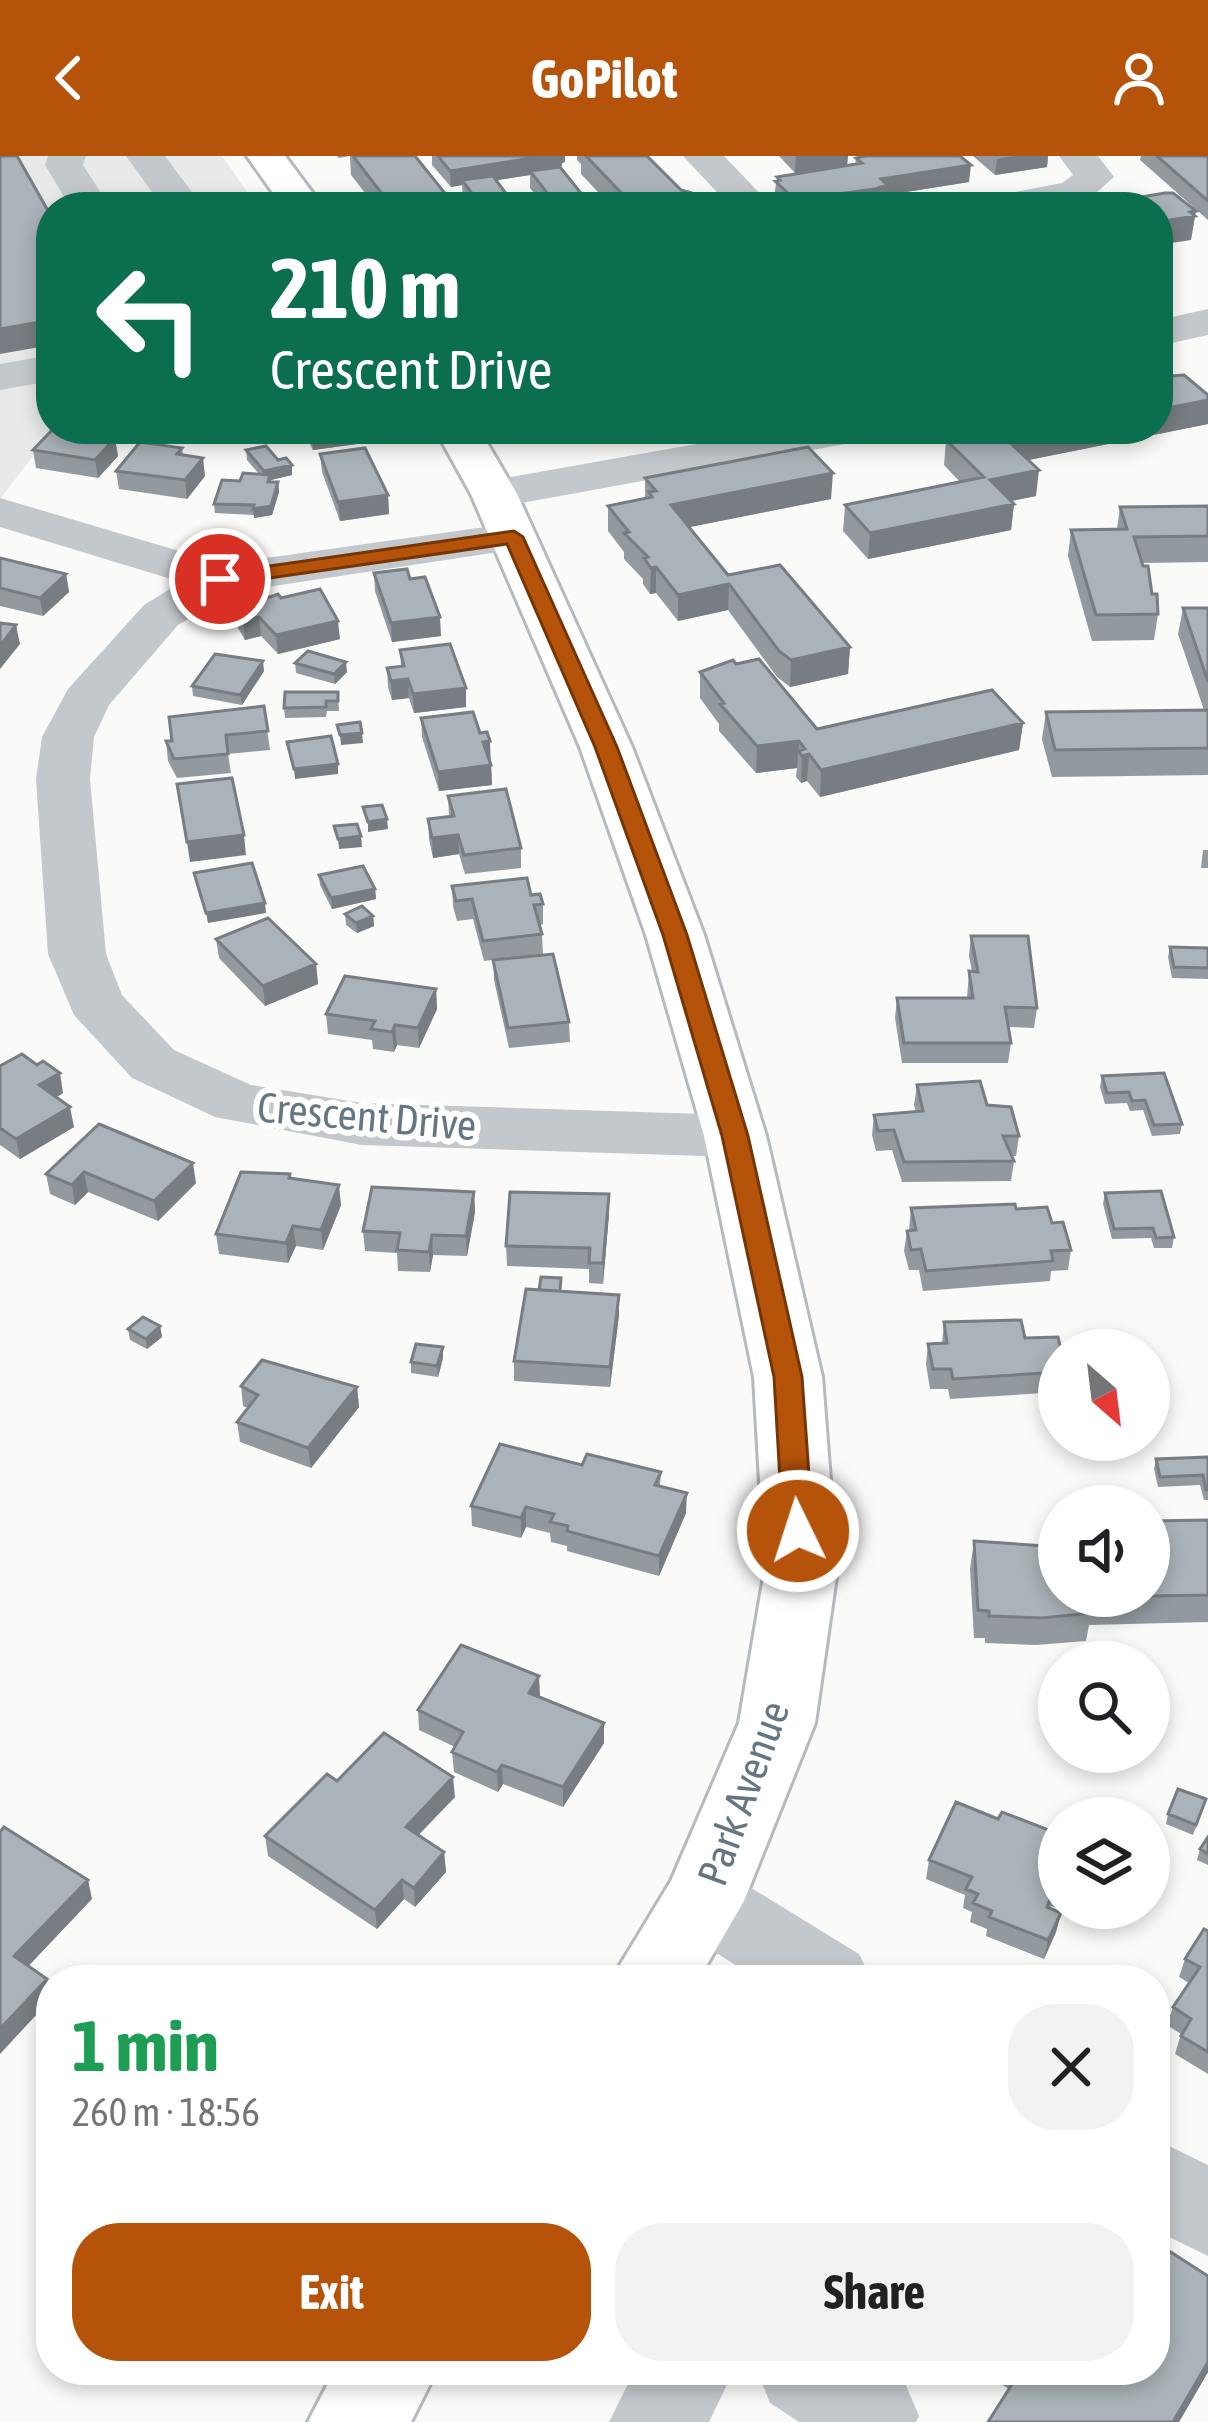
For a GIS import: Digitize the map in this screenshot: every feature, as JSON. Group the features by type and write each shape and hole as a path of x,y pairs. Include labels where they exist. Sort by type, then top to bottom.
{"main road":[{"path":"266,156 291,192"},
{"name":"Park Avenue","path":"486,482 606,747 675,935 735,1136 788,1377 801,1570 777,1723 704,1901 663,1965"},
{"path":"355,2422 381,2385"}],"street":[{"path":"67,156 64,165 81,192"},
{"path":"145,156 173,192"},
{"path":"702,156 739,192"},
{"path":"1075,192 1095,177 1078,156"},
{"path":"1173,352 1208,322"},
{"path":"0,377 36,371"},
{"path":"486,482 651,444"},
{"path":"486,482 751,444"},
{"name":"Crescent Drive","path":"486,482 220,579 161,615 86,700 68,737 63,779 77,954 95,1002 153,1064 237,1103 362,1124 735,1136"},
{"name":"Crescent Drive","path":"4,515 220,579"},
{"path":"704,1901 806,1965"},
{"path":"1170,2190 1208,2214"},
{"path":"656,2422 679,2385"}],"shaded area":[{"path":"0,156 222,156 247,192 36,192 36,444 42,444 0,499"}],"building":[{"path":"0,156 17,156 37,192 36,323 0,329"},
{"path":"353,156 415,156 444,192 381,192"},
{"path":"438,156 530,156 532,158 450,171"},
{"path":"586,156 647,156 688,192 620,192"},
{"path":"960,156 971,165 881,179 887,185 852,192 787,192 775,181 862,163 856,158"},
{"path":"1157,156 1208,156 1208,201"},
{"path":"560,167 580,192 546,192 530,171"},
{"path":"493,176 505,192 471,192 462,180"},
{"path":"1173,193 1196,211 1190,212 1195,216 1173,220"},
{"path":"1184,375 1208,400 1173,407 1173,376"},
{"path":"39,444 110,444 95,460 33,450"},
{"path":"138,444 182,448 177,454 203,458 185,480 116,471"},
{"path":"950,444 1011,444 1039,470 990,480 1014,504 870,533 845,505 984,477"},
{"path":"266,446 278,460 286,458 292,465 264,471 246,450"},
{"path":"808,447 833,473 671,505 728,575 780,565 850,647 791,660 779,651 729,584 678,595 656,567 651,568 644,558 648,557 624,533 629,532 608,506 652,497 649,492 656,491 645,478"},
{"path":"365,448 388,495 338,502 320,454"},
{"path":"243,473 270,475 268,482 278,482 271,506 253,509 254,505 214,504 222,480 240,481"},
{"path":"1208,506 1208,536 1134,537 1143,566 1148,566 1152,594 1157,594 1158,614 1096,615 1071,530 1127,529 1120,507"},
{"path":"0,558 66,574 40,598 0,588"},
{"path":"407,569 410,579 425,577 440,617 391,623 374,573"},
{"path":"320,589 338,621 276,635 259,617 243,621 236,609 278,594 281,598"},
{"path":"1183,608 1208,608 1208,682"},
{"path":"0,623 16,625 0,646"},
{"path":"450,644 466,688 413,694 408,679 391,681 387,668 404,666 400,650"},
{"path":"308,651 346,662 334,674 295,663"},
{"path":"215,654 263,661 240,695 192,686"},
{"path":"759,659 817,729 992,690 1023,723 821,770 809,754 802,756 798,751 805,749 799,741 757,746 720,704 724,703 700,672 733,660 736,664"},
{"path":"285,692 338,692 338,701 326,701 326,707 284,708"},
{"path":"264,706 268,731 226,735 228,754 174,759 166,741 172,741 169,717"},
{"path":"1208,710 1208,748 1055,750 1046,712"},
{"path":"473,712 480,733 487,732 490,741 483,742 491,765 438,772 421,718"},
{"path":"360,722 362,733 340,735 337,725"},
{"path":"331,736 338,764 294,769 287,742"},
{"path":"232,778 244,835 187,842 177,784"},
{"path":"506,789 521,848 464,855 458,835 432,838 428,819 454,816 448,796"},
{"path":"382,805 387,819 368,822 363,807"},
{"path":"357,824 361,836 338,839 334,826"},
{"path":"252,863 265,903 206,913 194,873"},
{"path":"363,866 375,889 331,898 319,875"},
{"path":"527,878 531,895 540,894 543,904 534,905 542,934 483,941 472,899 456,901 452,886"},
{"path":"362,906 373,916 356,923 345,914"},
{"path":"268,918 316,964 263,986 216,939"},
{"path":"971,936 1028,936 1037,1008 1005,1007 1011,1043 904,1043 897,998 973,998 969,971 978,972"},
{"path":"1170,947 1208,948 1208,968 1174,967"},
{"path":"553,954 569,1022 508,1028 493,960"},
{"path":"345,976 436,989 418,1028 371,1029 375,1021 326,1014"},
{"path":"22,1054 60,1073 39,1085 70,1107 16,1139 0,1128 0,1066"},
{"path":"1164,1073 1182,1124 1154,1125 1145,1100 1132,1101 1129,1092 1107,1093 1102,1076"},
{"path":"980,1081 987,1105 1011,1107 1019,1136 1003,1136 1014,1161 904,1162 894,1130 878,1131 874,1115 923,1111 917,1085"},
{"path":"99,1124 193,1163 154,1201 84,1172 72,1185 46,1174"},
{"path":"241,1172 290,1174 289,1178 339,1185 321,1230 293,1226 286,1243 216,1234"},
{"path":"372,1187 474,1192 466,1236 432,1235 429,1252 397,1250 400,1233 363,1231"},
{"path":"1161,1191 1174,1237 1156,1238 1153,1228 1114,1229 1105,1193"},
{"path":"510,1192 609,1194 603,1263 589,1263 590,1248 506,1246"},
{"path":"1015,1204 1016,1209 1047,1207 1052,1223 1063,1222 1071,1250 1051,1251 1053,1261 926,1271 921,1249 911,1250 907,1231 916,1230 911,1208"},
{"path":"541,1277 561,1278 560,1291 539,1290"},
{"path":"526,1289 619,1295 610,1367 514,1361"},
{"path":"143,1317 160,1326 146,1339 128,1329"},
{"path":"1021,1320 1025,1338 1038,1338 1038,1373 953,1379 951,1369 933,1369 928,1344 947,1343 944,1322"},
{"path":"416,1344 443,1347 437,1366 411,1362"},
{"path":"262,1360 357,1387 308,1448 237,1422 258,1395 241,1386"},
{"path":"500,1444 582,1465 587,1454 661,1472 655,1485 687,1493 659,1556 567,1531 568,1526 550,1522 554,1514 526,1507 521,1518 471,1506"},
{"path":"1208,1457 1208,1490 1203,1475 1160,1477 1156,1461"},
{"path":"1208,1520 1208,1595 1170,1596 1170,1521"},
{"path":"974,1541 1038,1546 1038,1617 1052,1617 1042,1618 989,1616 989,1611 978,1610"},
{"path":"461,1645 539,1676 529,1693 604,1723 563,1787 502,1765 497,1772 452,1752 463,1732 418,1710"},
{"path":"384,1733 453,1777 406,1827 444,1852 414,1888 402,1880 375,1910 265,1836 327,1774 337,1781"},
{"path":"1178,1789 1206,1799 1196,1825 1170,1815"},
{"path":"956,1802 998,1819 1002,1812 1038,1826 1038,1929 1053,1929 1048,1940 989,1917 992,1911 973,1903 978,1894 966,1889 972,1877 929,1860"},
{"path":"4,1827 88,1880 14,1956 36,1971 36,1991 0,2029 0,1832"},
{"path":"1204,1929 1208,1931 1208,2052 1181,2036 1191,2019 1173,2007 1200,1967 1185,1959"},
{"path":"1170,2252 1208,2276 1208,2362 1173,2422 988,2422 1011,2385 1170,2385"}],"route":[{"path":"220,579 514,537 606,747 675,935 735,1136 788,1377 798,1531"}]}
